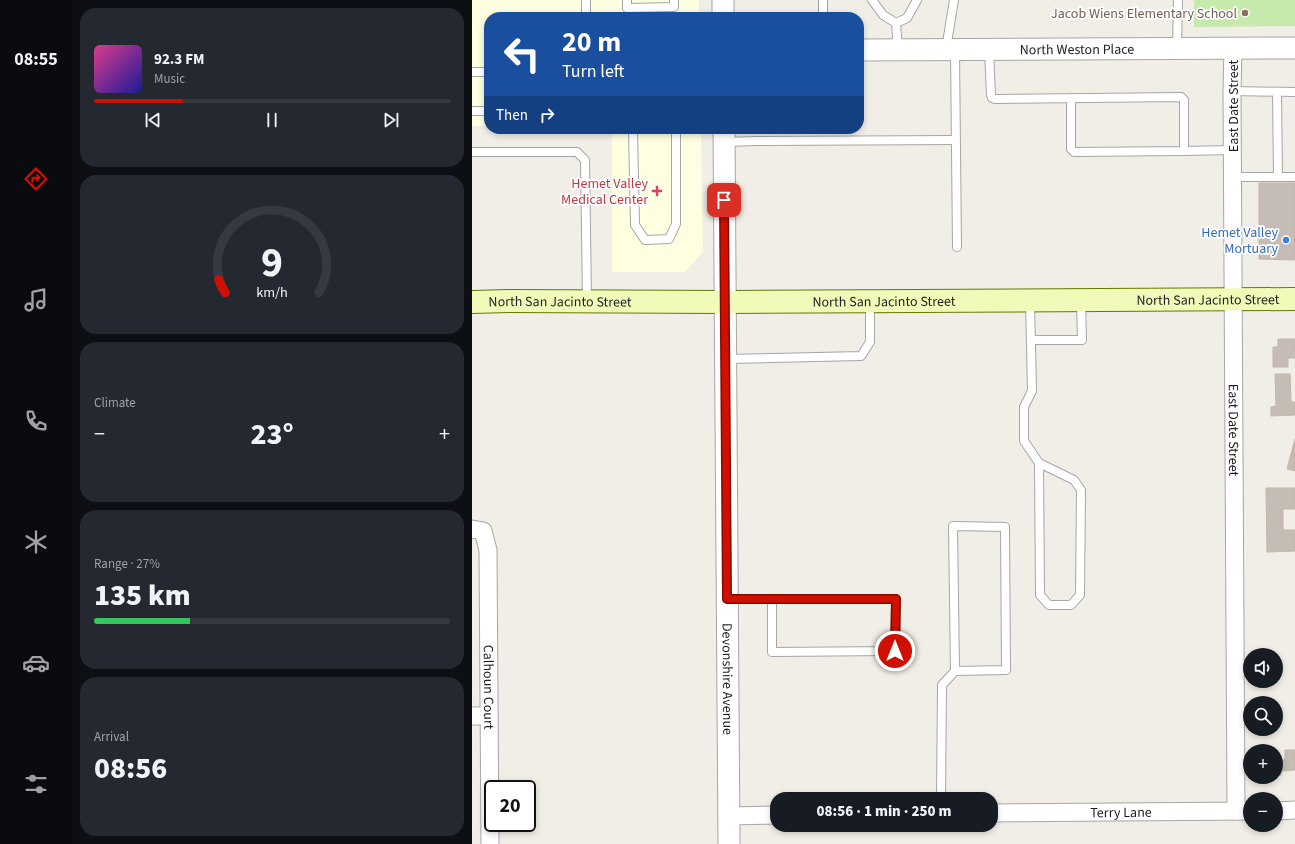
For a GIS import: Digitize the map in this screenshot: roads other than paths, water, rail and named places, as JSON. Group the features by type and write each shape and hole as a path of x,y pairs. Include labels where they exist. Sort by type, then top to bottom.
{"main road":[{"name":"North San Jacinto Street","path":"472,302 1295,299"}],"street":[{"path":"723,0 723,12"},
{"name":"North Weston Place","path":"864,50 1295,48"},
{"name":"East Date Street","path":"1233,49 1232,150 1243,811"},
{"name":"Devonshire Avenue","path":"724,136 728,844"},
{"name":"Calhoun Court","path":"477,530 488,550 490,844"},
{"path":"472,716 489,716"},
{"path":"1283,811 1295,810"},
{"name":"Terry Lane","path":"998,813 1243,811"},
{"path":"728,816 770,815"}],"lane":[{"path":"586,0 586,12"},
{"path":"627,0 627,8 674,7 674,0"},
{"path":"823,0 823,12"},
{"path":"872,0 883,15 896,23"},
{"path":"896,23 907,18 917,0"},
{"path":"954,0 950,50 955,140 957,247"},
{"path":"1177,49 1178,0"},
{"path":"896,23 898,50"},
{"path":"989,50 992,98 995,99 1182,98 1184,100 1184,151"},
{"path":"472,72 484,72"},
{"path":"1232,91 1295,92"},
{"path":"1277,92 1278,177"},
{"path":"1070,98 1071,149 1074,152 1232,150"},
{"path":"472,111 484,111"},
{"path":"633,134 635,225 645,240 669,238 676,224 676,134"},
{"path":"724,136 756,140 955,140"},
{"path":"472,152 577,152 585,160 587,302"},
{"path":"1233,177 1295,177"},
{"path":"1030,300 1032,391 1024,407 1024,441 1038,463 1040,595 1049,605 1071,605 1080,595 1081,490 1074,480 1038,463"},
{"path":"1031,340 1082,340 1081,300"},
{"path":"725,360 861,356 870,342 870,301"},
{"path":"941,792 942,685 955,671 954,526 1005,527 1006,670 955,671"},
{"path":"727,599 772,599 896,599 895,651 772,652 772,599"}],"place":[{"name":"Jacob Wiens Elementary School","path":"1245,13"},
{"name":"Hemet Valley Medical Center","path":"657,191"},
{"name":"Hemet Valley Mortuary","path":"1286,240"}]}
